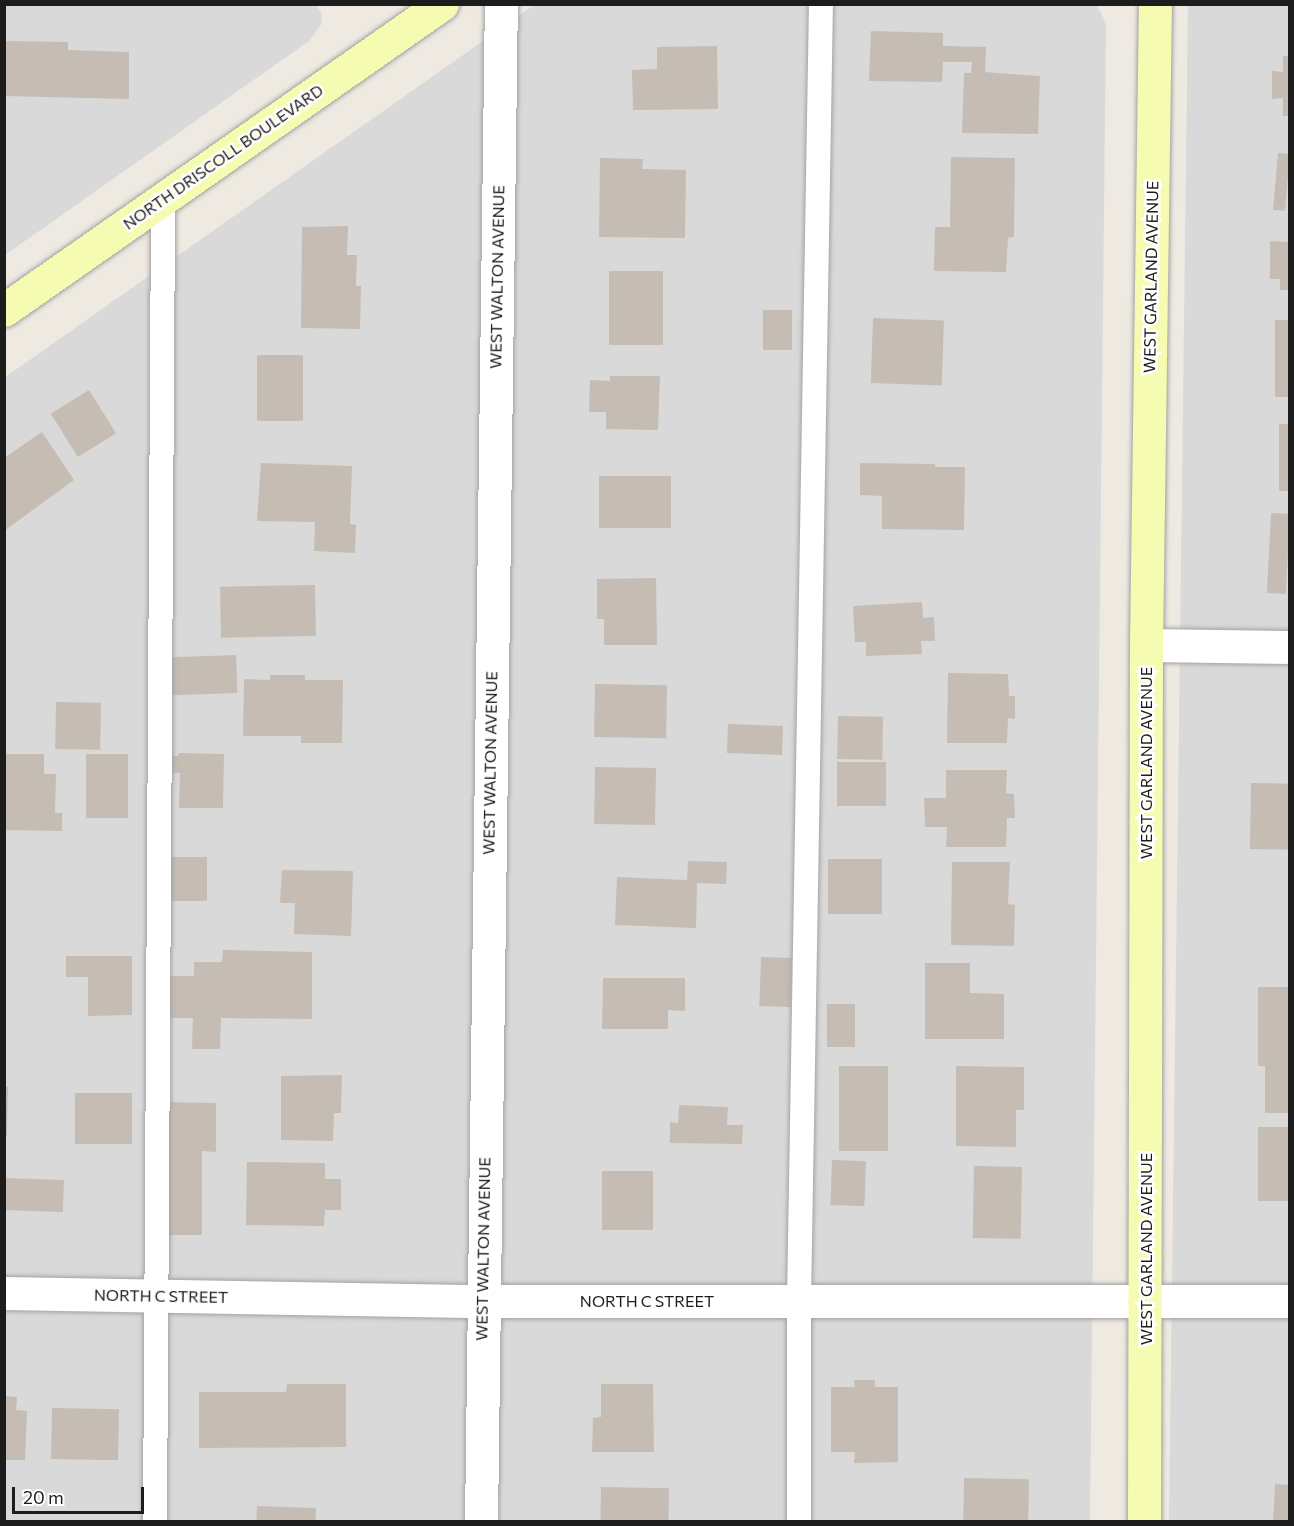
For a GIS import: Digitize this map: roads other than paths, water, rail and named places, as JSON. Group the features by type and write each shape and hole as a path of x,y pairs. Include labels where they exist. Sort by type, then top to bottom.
{"street":[{"name":"NORTH DRISCOLL BOULEVARD","path":"4,310 442,4"},
{"name":"WEST WALTON AVENUE","path":"481,1521 482,1301 501,4"},
{"name":"WEST GARLAND AVENUE","path":"1144,1521 1146,645 1155,4"},
{"path":"1146,645 1290,647"},
{"name":"NORTH C STREET","path":"4,1293 482,1301 1290,1301"}],"lane":[{"path":"799,1521 800,1301 821,4"},
{"path":"155,1521 163,198"}]}
